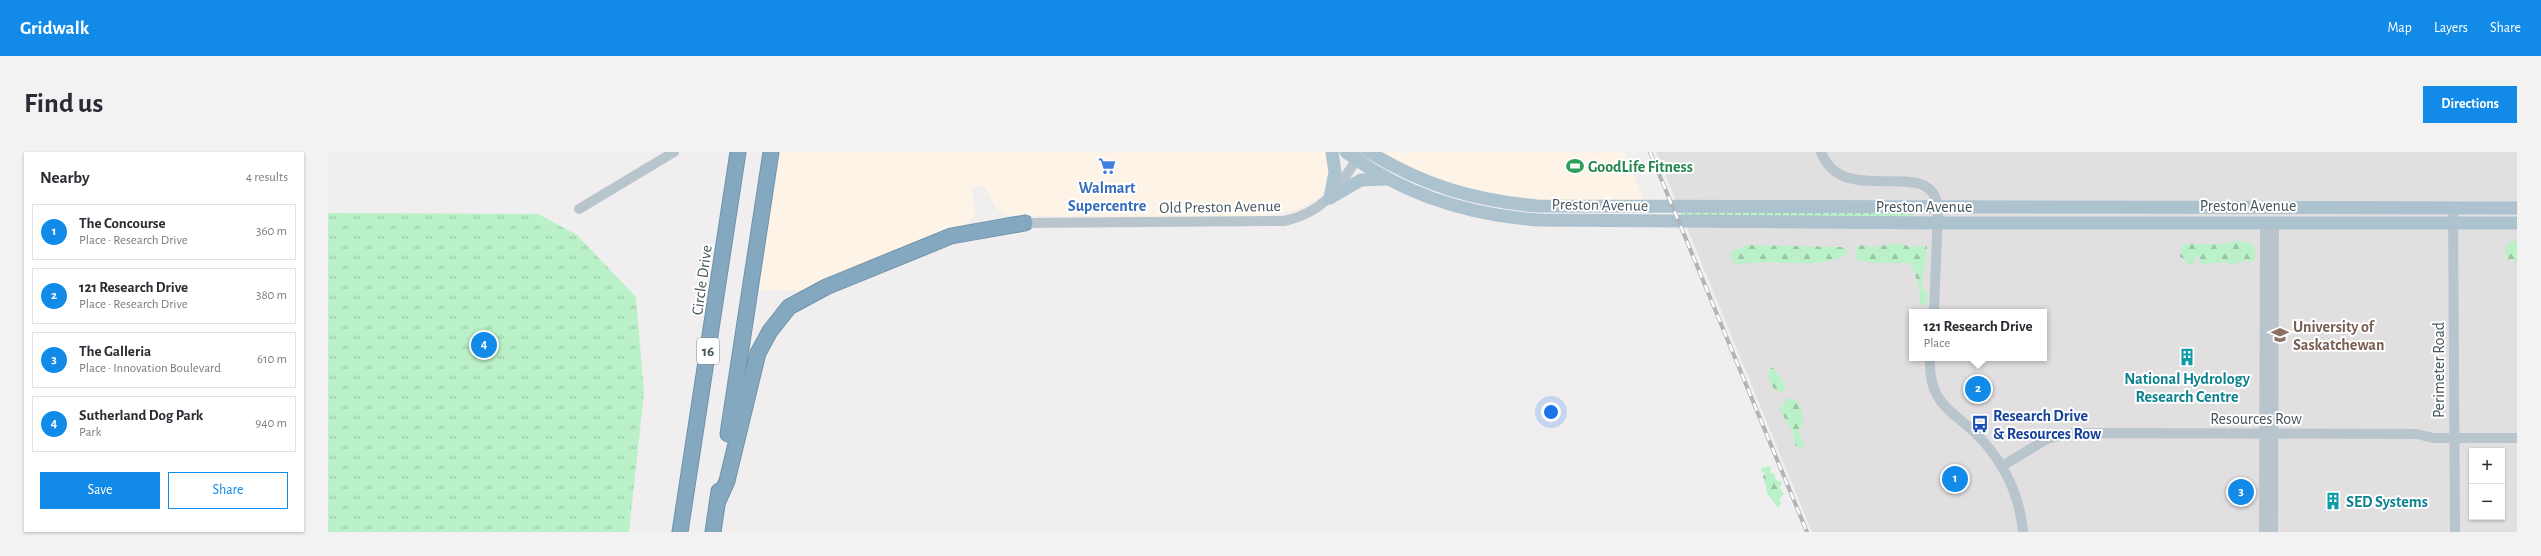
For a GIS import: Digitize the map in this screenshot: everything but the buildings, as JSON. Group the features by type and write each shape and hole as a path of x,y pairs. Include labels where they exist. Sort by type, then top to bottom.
{"highway":[{"name":"Circle Drive","path":"680,532 737,152"},
{"name":"16","path":"713,532 770,152"},
{"path":"718,501 727,481 758,353 770,331 789,308 826,287 951,236 1025,223"}],"main road":[{"path":"1330,198 1335,172 1332,152"},
{"name":"Preston Avenue","path":"1370,152 1405,172 1444,189 1475,197 1522,205 1652,208 2517,208"},
{"name":"Preston Avenue","path":"1354,155 1387,179 1421,195 1455,207 1523,219 1938,223 2517,223"},
{"path":"1330,198 1361,180 1387,179"},
{"path":"2269,222 2276,215 2355,208"}],"street":[{"path":"579,208 674,152"},
{"path":"1821,152 1832,169 1847,178 1858,181 1915,182 1924,184 1936,200 1938,208 1938,223 1934,309"},
{"name":"Old Preston Avenue","path":"1025,223 1275,222 1302,216 1319,207 1330,198 1354,155"},
{"name":"Perimeter Road","path":"2453,208 2453,438 2455,532"},
{"path":"2269,222 2269,432 2273,532"},
{"path":"1930,361 1934,386 1940,401 1953,416 1983,440 2002,466 2015,495 2022,518 2023,532"},
{"path":"2264,532 2269,432"},
{"name":"Resources Row","path":"2002,466 2047,439 2067,434 2269,432 2417,434 2433,438 2517,438"}],"shaded area":[{"path":"776,152 1329,152 1331,159 1327,188 1317,199 1296,210 1263,217 1014,216 1005,215 997,209 984,186 972,188 975,215 967,224 811,291 754,290"},
{"path":"1381,152 1624,152 1644,201 1556,203 1478,194 1426,175"},
{"name":"University of Saskatchewan","path":"1656,152 2517,152 2517,532 1812,532"}],"green space":[{"path":"328,213 538,214 577,235 636,297 644,393 629,532 328,532"},
{"path":"1681,213 1907,213 1919,217 1682,216"},
{"path":"2232,241 2247,242 2255,247 2255,260 2249,263 2247,260 2231,265 2226,262 2200,264 2200,258 2197,256 2193,264 2186,265 2185,259 2180,257 2182,245 2222,244"},
{"path":"2511,241 2517,241 2517,262 2514,262 2513,259 2507,259 2506,256 2505,251 2507,245"},
{"path":"1901,243 1910,247 1927,246 1922,288 1928,292 1927,302 1924,305 1920,304 1919,286 1911,263 1873,263 1857,260 1856,247 1860,245 1872,247"},
{"path":"1748,245 1840,247 1847,248 1848,253 1837,259 1824,262 1764,262 1737,265 1731,259 1731,251"},
{"path":"1771,367 1775,369 1786,386 1784,392 1776,390 1770,384 1768,375"},
{"path":"1788,398 1793,398 1800,405 1804,418 1802,420 1804,426 1798,429 1805,446 1801,448 1795,445 1792,430 1779,409"},
{"path":"1770,466 1771,473 1774,473 1776,480 1782,482 1780,488 1784,494 1780,499 1781,504 1778,508 1768,495 1763,476 1765,473 1761,471 1761,468"}],"railway":[{"path":"1650,152 1807,532"}],"place":[{"name":"Walmart Supercentre","path":"1107,166"},
{"name":"GoodLife Fitness","path":"1575,166"},
{"name":"University of Saskatchewan","path":"2280,335"},
{"name":"Sutherland Dog Park","path":"484,345"},
{"name":"National Hydrology Research Centre","path":"2187,357"},
{"name":"121 Research Drive","path":"1978,389"},
{"name":"Research Drive & Resources Row","path":"1980,424"},
{"name":"The Concourse","path":"1955,479"},
{"name":"The Galleria","path":"2241,492"},
{"name":"SED Systems","path":"2333,501"}]}
